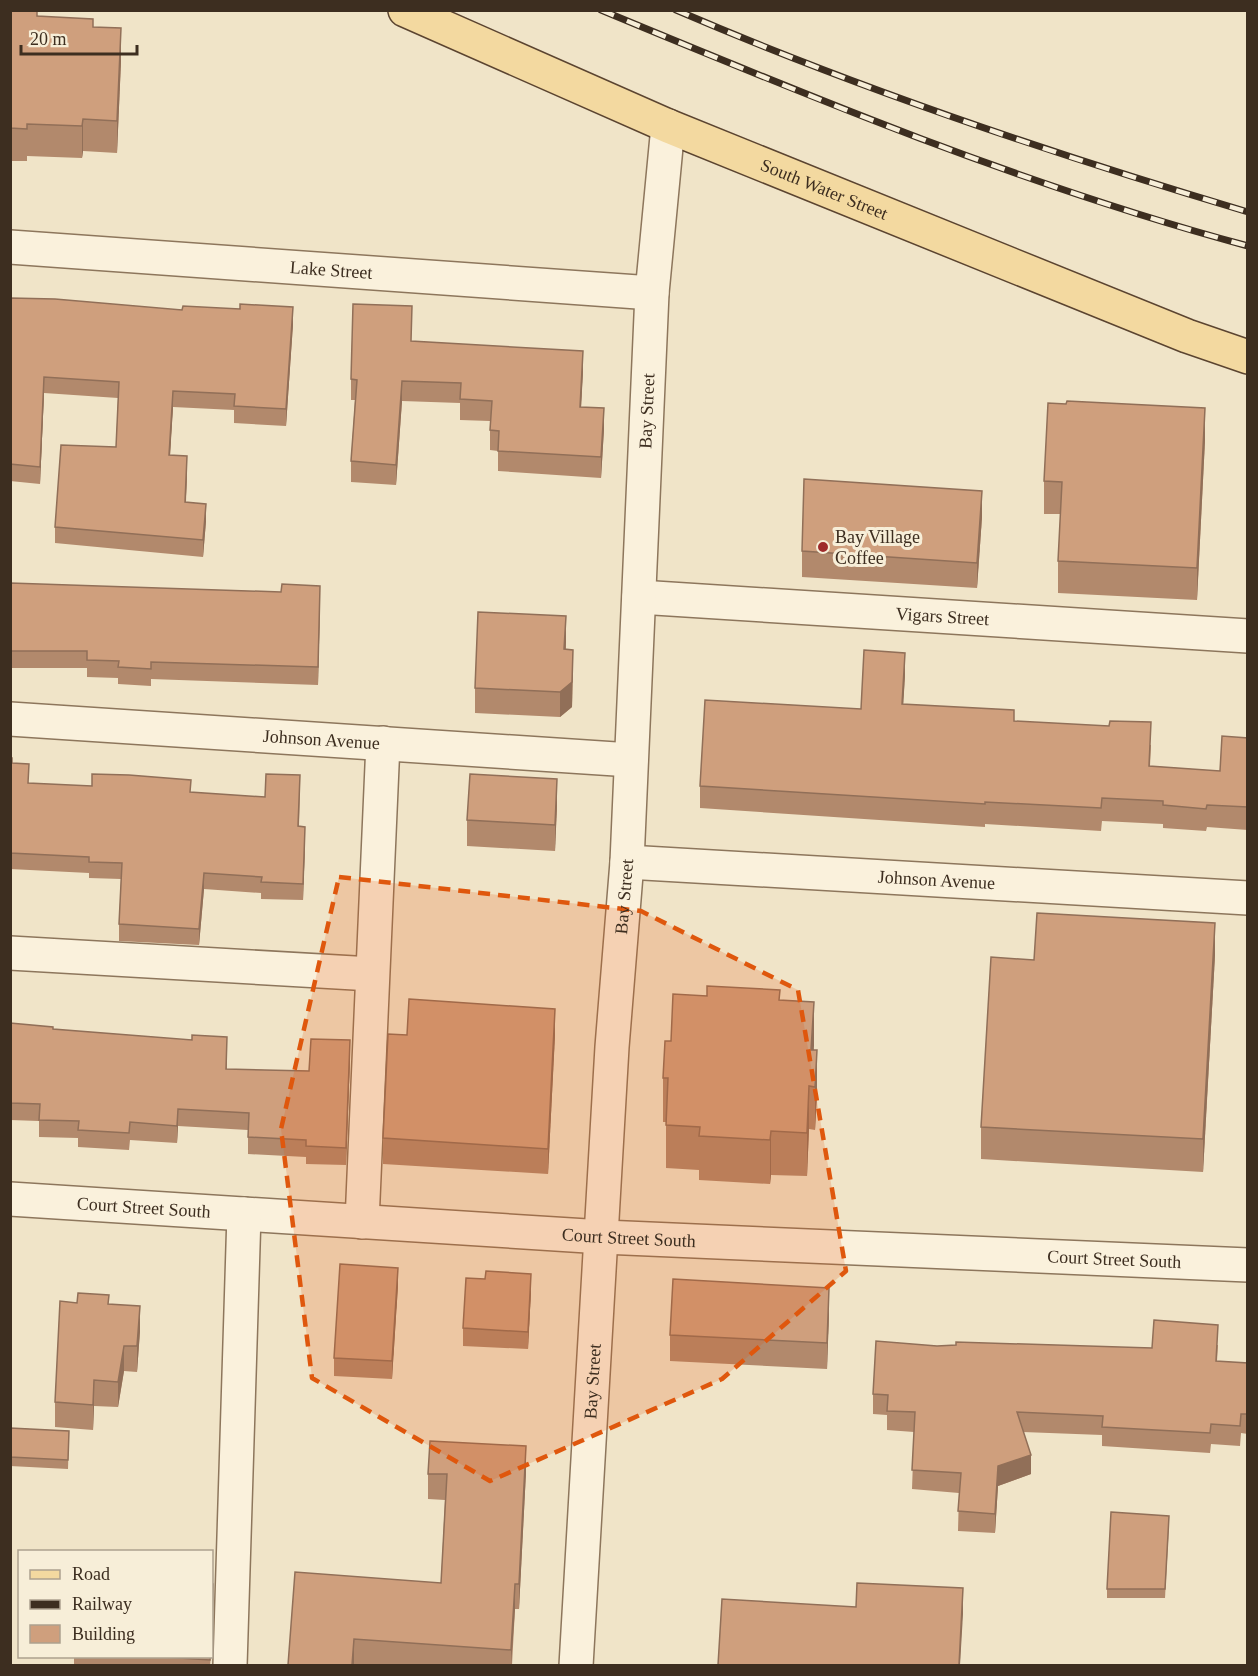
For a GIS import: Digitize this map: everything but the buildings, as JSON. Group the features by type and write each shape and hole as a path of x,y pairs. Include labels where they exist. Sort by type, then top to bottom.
{"main road":[{"name":"South Water Street","path":"405,10 668,126 1187,336 1248,357"}],"street":[{"name":"Bay Street","path":"576,1665 603,1237 612,1047 627,862 652,293 668,126"},
{"name":"Lake Street","path":"10,247 652,293"},
{"name":"Vigars Street","path":"639,597 1248,636"},
{"name":"Johnson Avenue","path":"10,719 631,760"},
{"path":"362,1222 383,743"},
{"name":"Johnson Avenue","path":"627,862 1248,898"},
{"path":"10,953 372,974"},
{"name":"Court Street South","path":"10,1199 603,1237 1248,1265"},
{"path":"230,1665 244,1214"}],"highlighted area":[{"path":"339,877 641,911 798,990 846,1271 722,1379 490,1481 312,1378 281,1129"}],"railway":[{"path":"601,10 840,108 1001,168 1165,222 1248,246"},
{"path":"676,10 887,94 1030,144 1248,212"}],"place":[{"name":"Bay Village Coffee","path":"823,547"}]}
